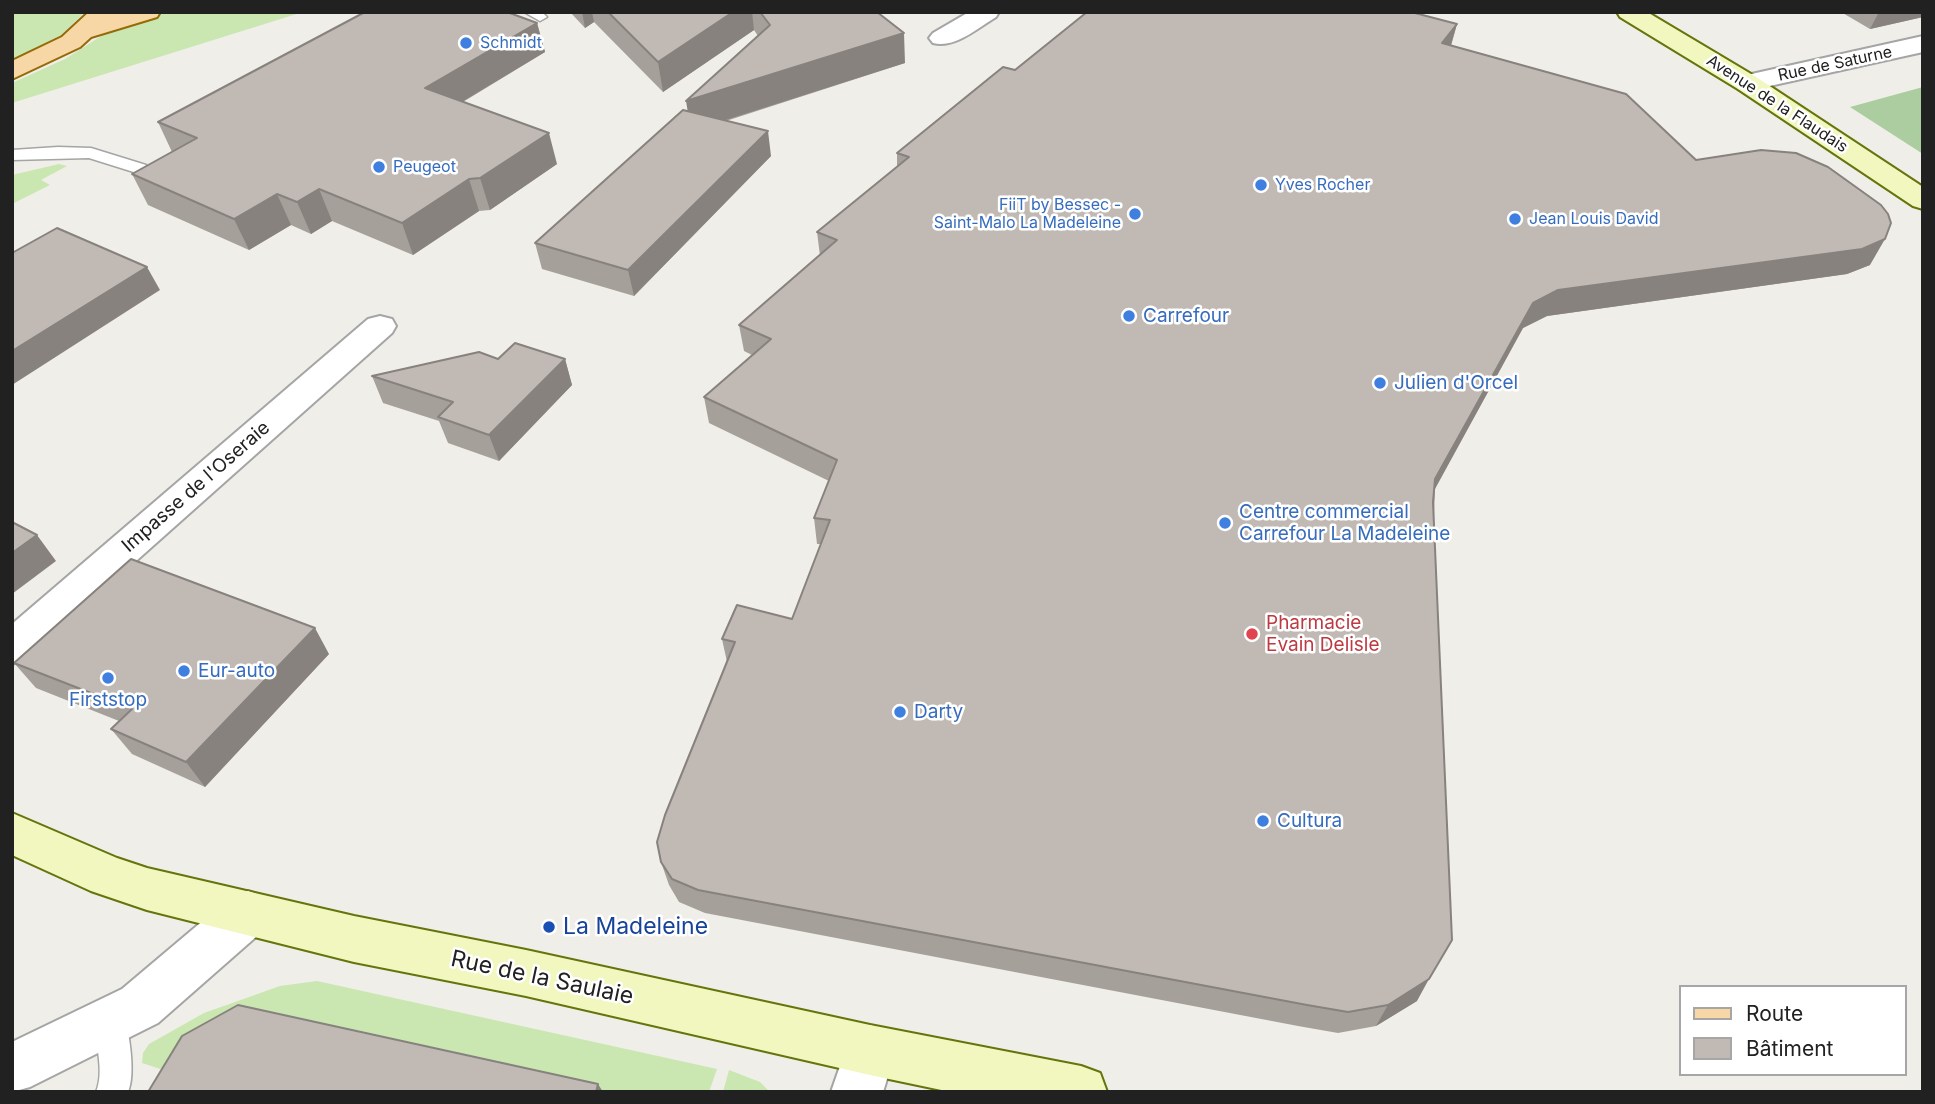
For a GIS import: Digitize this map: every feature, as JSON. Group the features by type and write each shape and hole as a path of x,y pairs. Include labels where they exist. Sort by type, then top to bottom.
{"main road":[{"path":"12,71 52,53 86,31 104,12"},
{"path":"86,31 148,12"}],"street":[{"path":"942,38 987,12"},
{"name":"Avenue de la Flaudais","path":"1629,12 1747,83 1923,200"},
{"name":"Rue de Saturne","path":"1747,83 1923,44"},
{"name":"Impasse de l'Oseraie","path":"12,648 380,326"},
{"name":"Rue de la Saulaie","path":"12,833 121,880 354,939 526,973 864,1071 1082,1092"},
{"path":"12,1069 140,1006 248,913"}],"lane":[{"path":"12,155 91,153 140,169"},
{"path":"111,1020 117,1082 111,1092"}],"green space":[{"path":"12,12 85,12 61,35 12,60"},
{"path":"164,12 303,12 12,103 12,83 65,59 114,28"},
{"path":"1923,87 1923,154 1850,107"},
{"path":"59,164 67,166 41,180 50,185 12,204 12,175"},
{"path":"317,981 717,1069 709,1092 610,1092 268,1020 188,1078 142,1063 143,1053 149,1044 204,1013 280,986"},
{"path":"729,1070 760,1082 770,1092 723,1092"}],"building":[{"path":"365,12 507,12 537,23 425,88 549,133 480,178 469,179 402,223 319,189 297,202 277,194 234,219 132,174 197,138 158,122"},
{"path":"608,12 733,12 658,62"},
{"path":"760,12 877,12 904,33 686,101 770,25"},
{"name":"Centre commercial Carrefour La Madeleine","path":"1087,12 1411,12 1457,24 1442,43 1626,94 1696,160 1761,150 1796,153 1828,167 1881,205 1891,223 1885,239 1862,249 1558,290 1533,303 1435,479 1433,502 1452,940 1429,979 1388,1005 1348,1012 698,890 672,879 661,862 657,842 665,815 735,642 722,639 737,605 792,619 830,520 814,518 837,460 704,397 771,339 739,325 837,240 817,232 909,157 897,153 1003,67 1015,70"},
{"path":"683,110 768,131 628,270 535,243"},
{"path":"57,228 147,267 12,351 12,253"},
{"path":"515,343 565,359 489,435 438,417 453,402 372,376 479,352 498,359"},
{"path":"12,522 37,535 12,553"},
{"name":"Eur-auto","path":"131,559 315,628 186,762 111,729 132,709 14,663"},
{"path":"238,1005 598,1084 596,1092 148,1092 182,1036"}],"place":[{"name":"Schmidt","path":"466,43"},
{"name":"Peugeot","path":"379,167"},
{"name":"Yves Rocher","path":"1261,185"},
{"name":"FiiT by Bessec - Saint-Malo La Madeleine","path":"1135,214"},
{"name":"Jean Louis David","path":"1515,219"},
{"name":"Carrefour","path":"1129,316"},
{"name":"Julien d'Orcel","path":"1380,383"},
{"name":"Centre commercial Carrefour La Madeleine","path":"1225,523"},
{"name":"Pharmacie Evain Delisle","path":"1252,634"},
{"name":"Eur-auto","path":"184,671"},
{"name":"Firststop","path":"108,678"},
{"name":"Darty","path":"900,712"},
{"name":"Cultura","path":"1263,821"},
{"name":"La Madeleine","path":"549,927"}]}
